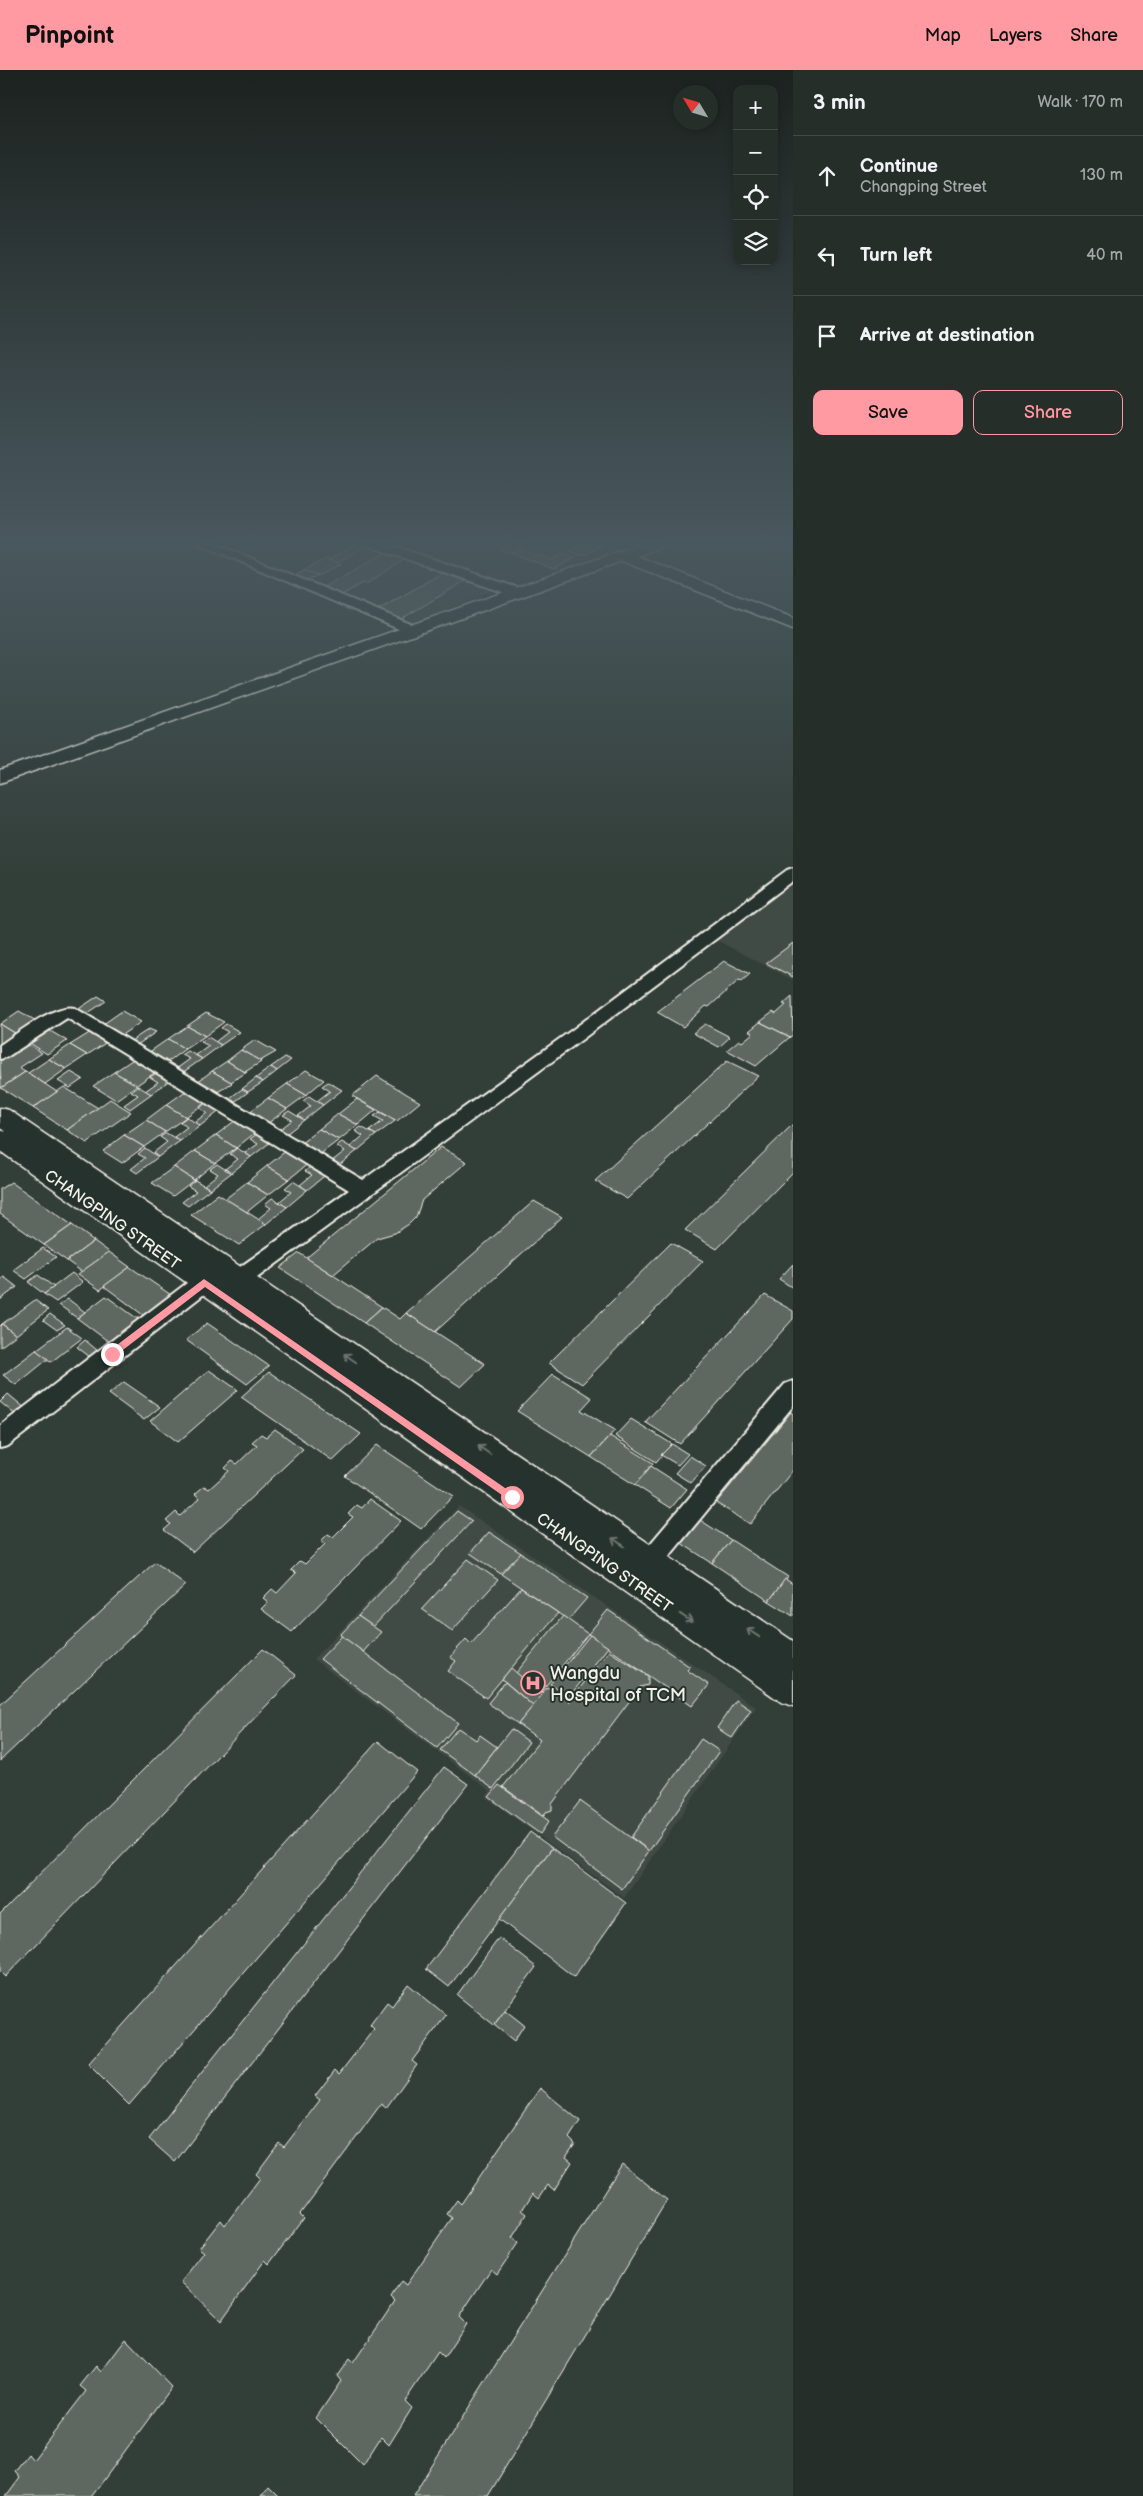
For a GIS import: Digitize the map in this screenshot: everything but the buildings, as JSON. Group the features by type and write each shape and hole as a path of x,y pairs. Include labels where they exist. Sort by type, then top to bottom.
{"street":[{"path":"0,777 339,656"},
{"path":"238,1280 793,873"},
{"path":"0,1053 61,1014 69,1012 363,1189"},
{"name":"CHANGPING STREET","path":"0,1116 793,1660"},
{"name":"CHANGPING STREET","path":"0,1140 793,1691"},
{"path":"0,1439 204,1282"},
{"path":"649,1563 793,1390"}],"shaded area":[{"path":"793,883 793,980 716,940"},
{"name":"Wangdu Hospital of TCM","path":"459,1506 756,1707 624,1898 486,1797 490,1791 313,1659"}],"place":[{"name":"Wangdu Hospital of TCM","path":"533,1683"}],"route":[{"path":"112,1354 204,1282 512,1497"}]}
